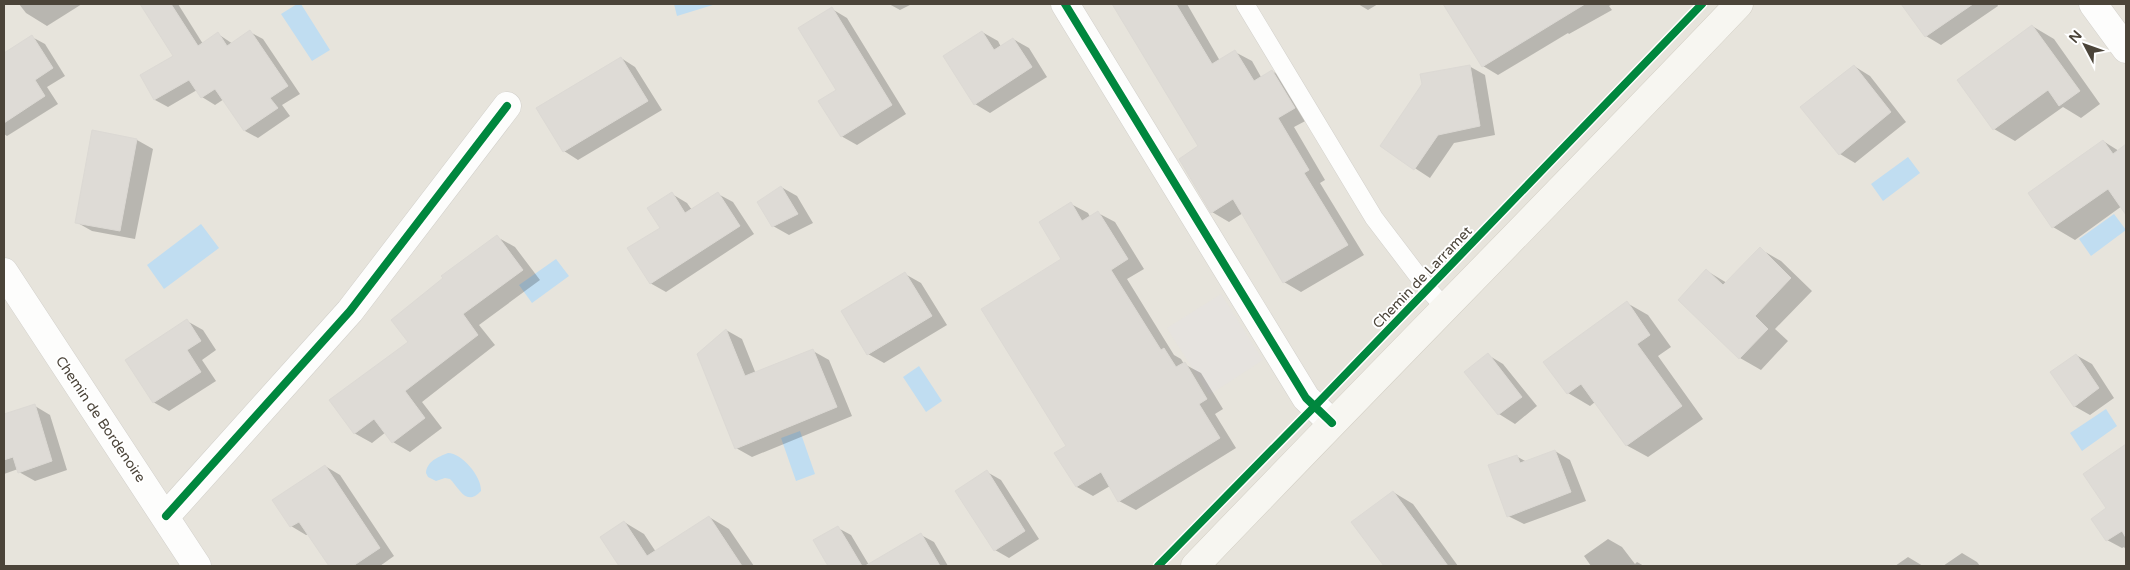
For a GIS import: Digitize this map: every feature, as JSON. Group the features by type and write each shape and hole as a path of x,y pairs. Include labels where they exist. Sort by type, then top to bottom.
{"main road":[{"path":"1195,566 1332,423 1446,309 1739,4"}],"street":[{"path":"1065,4 1306,398 1332,423"},
{"path":"2093,4 2126,49"},
{"path":"166,516 350,311 507,106"},
{"name":"Chemin de Bordenoire","path":"4,272 166,516 197,566"}],"lane":[{"path":"1244,4 1374,218 1428,289 1446,309"}],"shaded area":[{"path":"4,4 2126,4 2126,566 4,566"},
{"path":"1221,294 1263,360 1209,395 1167,328"}],"water":[{"path":"297,4 301,4 330,50 312,61 281,14"},
{"path":"674,4 716,4 677,16"},
{"path":"1908,157 1920,173 1883,201 1871,184"},
{"path":"2114,214 2126,230 2091,256 2079,239"},
{"path":"201,224 219,248 164,289 147,265"},
{"path":"556,259 569,276 532,303 519,285"},
{"path":"919,366 942,401 926,412 903,377"},
{"path":"2106,409 2117,426 2082,451 2070,433"},
{"path":"800,431 815,474 796,481 781,438"},
{"path":"448,453 465,461 475,473 481,491 476,495 467,497 450,479 445,478 436,481 428,477 426,473 428,465"}],"building":[{"path":"140,4 171,4 198,46 218,32 227,46 250,30 288,86 270,98 278,108 244,131 215,89 201,98 189,80 154,100 140,75 173,56"},
{"path":"1112,4 1176,4 1212,64 1235,50 1254,81 1272,70 1295,108 1278,118 1309,170 1304,173 1348,245 1283,283 1233,199 1211,213 1179,159 1198,146"},
{"path":"1443,4 1585,4 1482,67"},
{"path":"1901,4 1973,4 1925,37"},
{"path":"832,7 892,105 841,137 818,101 836,90 798,28"},
{"path":"2032,25 2080,91 2059,106 2048,90 1993,130 1957,80"},
{"path":"982,31 994,50 1013,38 1032,67 974,105 943,56"},
{"path":"32,35 53,68 35,80 45,96 4,123 4,53"},
{"path":"621,57 648,101 563,152 536,108"},
{"path":"1470,65 1480,126 1438,135 1414,170 1380,146 1422,84 1420,74"},
{"path":"1854,65 1891,112 1839,155 1800,107"},
{"path":"92,130 137,139 120,231 75,223"},
{"path":"2103,140 2113,154 2126,144 2126,215 2108,189 2052,228 2028,193"},
{"path":"781,186 798,214 772,227 757,202"},
{"path":"672,192 685,213 718,192 740,226 650,284 627,248 660,228 647,208"},
{"path":"1071,202 1082,221 1098,211 1128,259 1111,270 1161,350 1164,348 1176,367 1185,362 1207,399 1199,404 1220,438 1118,502 1101,472 1076,487 1054,453 1066,446 981,309 1061,259 1039,222"},
{"path":"497,235 523,270 463,314 478,335 405,391 425,418 392,443 374,419 354,434 329,400 408,342 391,320 443,278 441,276"},
{"path":"1760,247 1791,278 1755,316 1768,329 1739,359 1678,300 1706,269 1723,285"},
{"path":"905,272 932,316 867,355 841,311"},
{"path":"1627,301 1650,335 1637,344 1682,406 1626,446 1581,384 1567,394 1543,362"},
{"path":"187,319 201,341 187,350 201,372 153,403 125,360"},
{"path":"726,329 745,376 813,349 837,407 735,449 697,354"},
{"path":"1488,353 1522,397 1498,415 1464,372"},
{"path":"2076,354 2099,388 2074,407 2050,372"},
{"path":"35,404 52,461 18,473 13,457 4,460 4,414"},
{"path":"2126,444 2126,538 2122,531 2106,541 2091,519 2106,508 2083,474"},
{"path":"1555,450 1571,492 1507,517 1488,465 1517,455 1520,463"},
{"path":"325,465 380,548 353,566 329,566 299,522 290,527 272,500"},
{"path":"987,470 1025,531 994,551 955,491"},
{"path":"1393,491 1448,566 1384,566 1351,522"},
{"path":"709,516 742,566 619,566 600,537 624,521 647,556"},
{"path":"838,526 862,566 828,566 813,540"},
{"path":"921,533 940,566 865,566"}],"cycle path":[{"path":"1065,4 1306,398 1332,423"},
{"name":"Chemin de Larramet","path":"1158,566 1314,407 1702,4"},
{"path":"166,516 350,311 507,106"}]}
